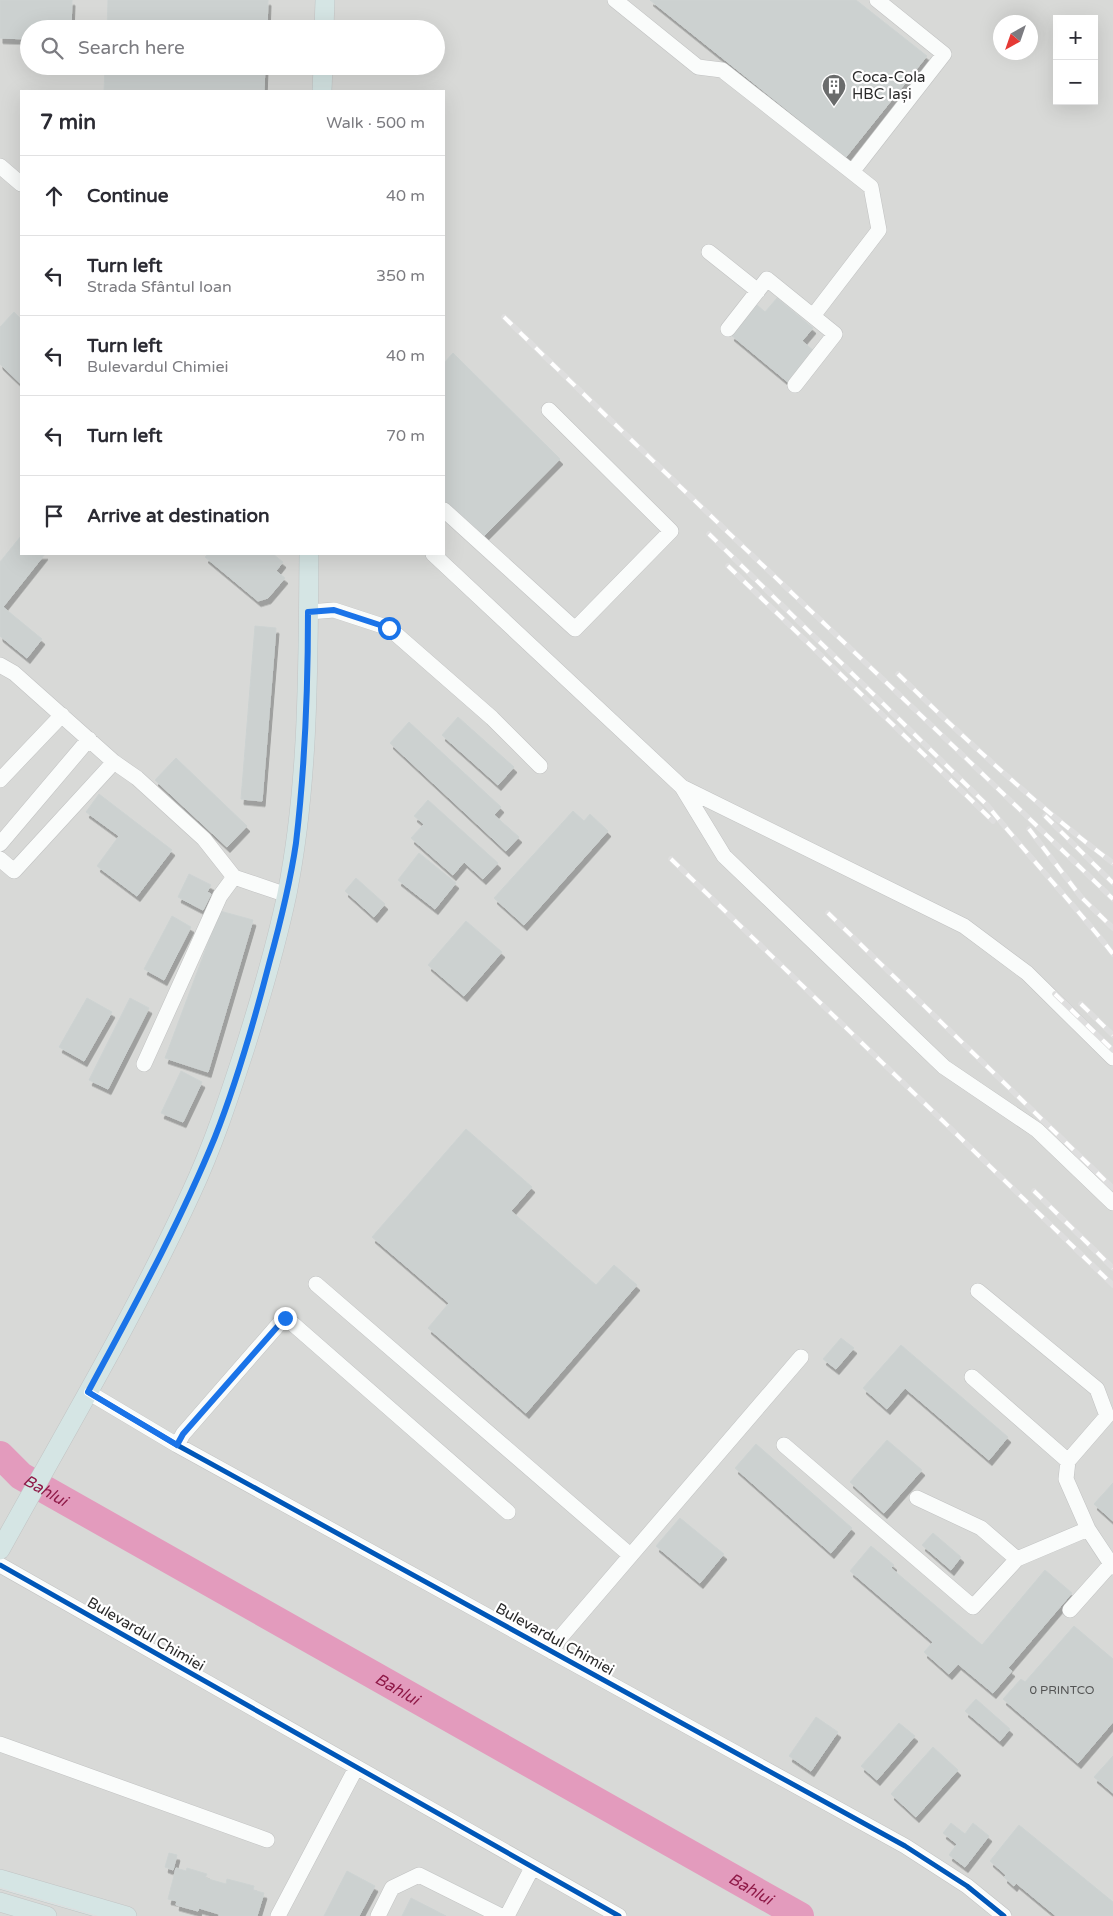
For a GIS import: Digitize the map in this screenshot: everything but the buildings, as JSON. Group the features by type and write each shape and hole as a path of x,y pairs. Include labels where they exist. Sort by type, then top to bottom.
{"main road":[{"path":"324,20 325,0"},
{"path":"322,90 323,75"},
{"path":"0,1550 151,1275 191,1192 216,1135 258,1006 287,895 296,843 307,709 309,555"},
{"path":"0,1879 127,1916"},
{"path":"0,1902 47,1916"}],"street":[{"path":"615,0 698,67 722,70 871,187 879,230 813,316"},
{"path":"852,172 944,54 877,0"},
{"path":"0,166 20,183"},
{"path":"709,252 758,291"},
{"path":"728,328 767,279 813,316 834,334 795,385"},
{"path":"445,511 575,629 671,531 549,410"},
{"path":"434,555 682,787 724,856 944,1067 1037,1130 1113,1203"},
{"path":"308,612 334,610 389,628 492,718 540,766"},
{"path":"0,665 14,672 114,762 136,778 204,838 234,877 287,895"},
{"path":"0,780 62,715"},
{"path":"0,844 89,739"},
{"path":"0,859 14,871 114,762"},
{"path":"682,787 964,926 1026,973 1113,1058"},
{"path":"144,1064 220,896 234,877"},
{"path":"316,1284 630,1555"},
{"path":"978,1291 1097,1389 1107,1416 1068,1461 1066,1479 1088,1529 1112,1566 1070,1610"},
{"path":"177,1445 183,1434 285,1318 508,1512"},
{"path":"552,1652 559,1640 630,1555 801,1358"},
{"path":"972,1377 1068,1461"},
{"name":"Bulevardul Chimiei","path":"88,1392 177,1445 904,1846 967,1886 1004,1916"},
{"path":"784,1445 973,1608 1017,1560 1088,1529"},
{"path":"918,1498 981,1528 1017,1560"},
{"name":"Bulevardul Chimiei","path":"0,1565 619,1916"},
{"path":"0,1744 267,1840"},
{"path":"278,1916 356,1768"},
{"path":"506,1916 532,1868"},
{"path":"378,1916 392,1888 419,1875 501,1916"}],"shaded area":[{"path":"0,0 1113,0 1113,1916 0,1916"}],"waterway":[{"name":"Bahlui","path":"0,1455 21,1476 800,1916"}],"tram line":[{"path":"0,1888 97,1916"}],"railway":[{"path":"504,317 1113,899"},
{"path":"709,534 988,806 1113,954"},
{"path":"728,566 993,821"},
{"path":"898,674 1003,772 1057,819 1113,863"},
{"path":"1045,816 1113,883"},
{"path":"1029,829 1081,897 1113,928"},
{"path":"671,859 1113,1285"},
{"path":"828,913 1113,1188"},
{"path":"1055,994 1113,1050"},
{"path":"1081,1004 1113,1035"},
{"path":"1034,1191 1113,1268"}],"cycle path":[{"path":"88,1392 177,1445 905,1846 967,1886 1004,1916"},
{"path":"0,1565 619,1916"}],"place":[{"name":"Coca-Cola HBC Iași","path":"834,107"}],"route":[{"path":"285,1318 183,1434 177,1445 88,1392 151,1275 191,1192 216,1135 258,1006 287,895 296,843 307,709 308,612 334,610 389,628"}]}
